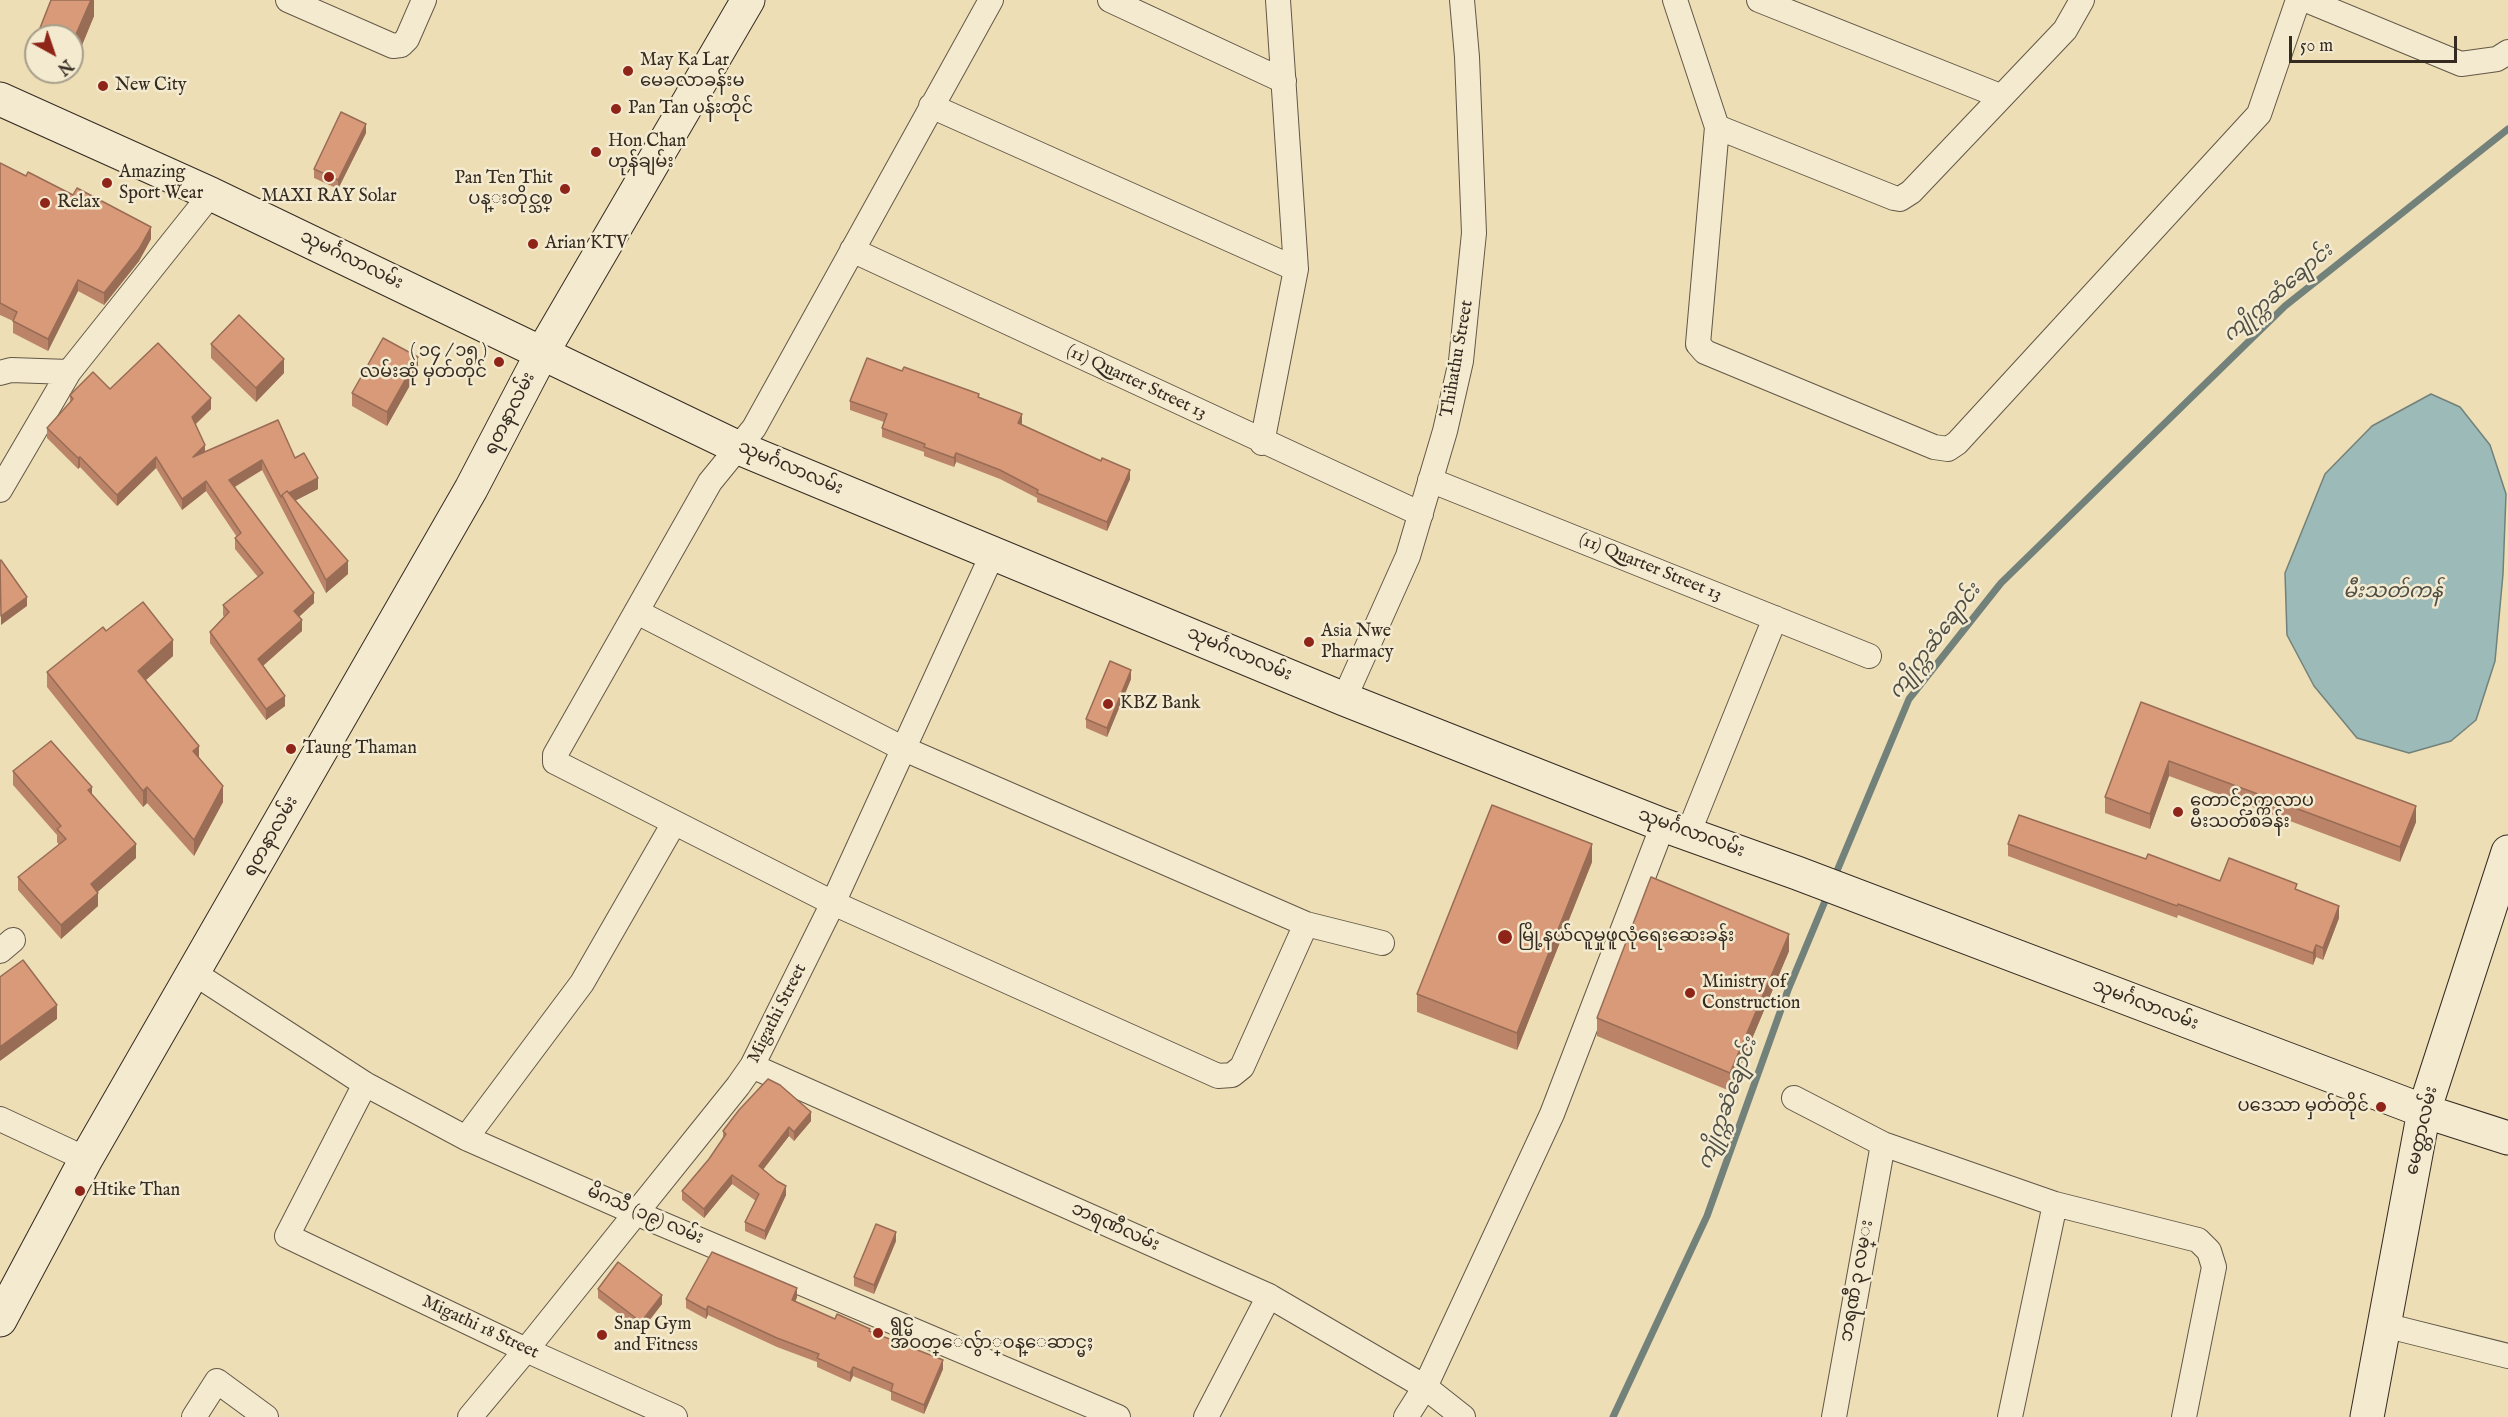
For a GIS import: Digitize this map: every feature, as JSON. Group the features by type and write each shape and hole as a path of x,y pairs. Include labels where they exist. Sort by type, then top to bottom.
{"main road":[{"name":"ရတနာလမ်း","path":"0,1320 86,1159 471,489 542,353 748,0"},
{"name":"သုမင်္ဂလာလမ်း","path":"0,99 211,194 739,448 1344,699 1676,829 2424,1111 2508,1138"},
{"name":"မေတ္တာလမ်း","path":"2367,1417 2424,1111 2499,911 2508,852"}],"street":[{"path":"288,0 393,46 401,45 407,39 424,0"},
{"path":"991,0 754,428 710,482 555,755 555,762 834,903 1218,1076 1232,1076 1242,1067 1306,924"},
{"path":"1110,0 1284,81"},
{"path":"1262,442 1296,269 1278,0"},
{"name":"Thihathu Street","path":"1344,699 1408,556 1445,431 1461,361 1474,233 1467,57 1462,0"},
{"path":"1675,0 1717,128 1698,344 1705,352 1934,447 1948,449 1957,443 2259,114 2298,0"},
{"path":"1759,0 2000,96"},
{"path":"1717,128 1900,199 1911,192 2065,30 2082,0"},
{"path":"2306,0 2461,64 2497,59 2508,52"},
{"path":"931,106 1296,269"},
{"path":"0,490 69,372 211,194"},
{"name":"(11) Quarter Street 13","path":"852,250 1421,514"},
{"path":"0,373 11,370 69,372"},
{"name":"(11) Quarter Street 13","path":"1431,480 1869,656"},
{"name":"Migathi Street","path":"470,1417 752,1066 834,903 902,748 993,553"},
{"path":"637,612 902,748 1306,924 1382,943"},
{"path":"1406,1417 1425,1387 1552,1114 1676,829 1775,618"},
{"path":"466,1138 578,990 674,823"},
{"name":"မိဂသီ (၁၉) လမ်း","path":"194,973 365,1084 466,1138 636,1213 1118,1417"},
{"name":"ဘရဏီလမ်း","path":"752,1066 1269,1296 1425,1387 1463,1417"},
{"name":"Migathi 18 Street","path":"365,1084 287,1236 526,1350 675,1417"},
{"path":"1794,1098 1883,1144 2055,1204 2198,1240 2209,1251 2214,1267 2184,1417"},
{"path":"0,1119 86,1159"},
{"name":"ဘရဏီ ၃ လမ္း","path":"1834,1417 1883,1144"},
{"path":"2010,1417 2055,1204"},
{"path":"1206,1417 1269,1296"},
{"path":"2384,1325 2508,1356"},
{"path":"194,1417 217,1381 266,1417"}],"water":[{"name":"မီးသတ်ကန်","path":"2431,394 2460,407 2490,445 2506,494 2503,574 2495,661 2476,720 2451,741 2409,753 2357,738 2314,686 2287,635 2285,573 2325,474 2372,426"}],"building":[{"path":"51,0 91,0 80,24 42,24"},
{"path":"341,112 366,124 338,180 314,169"},
{"path":"0,163 26,176 28,172 73,195 77,188 151,227 139,249 104,293 78,280 48,339 13,321 17,312 0,303"},
{"path":"239,315 284,359 256,388 211,344"},
{"path":"383,338 418,357 387,412 352,393"},
{"path":"158,343 211,398 192,417 205,445 193,457 278,420 295,458 304,453 318,478 289,493 287,491 281,497 262,460 229,480 314,593 294,611 302,620 258,659 285,696 266,709 210,632 229,612 223,605 263,573 235,538 241,533 206,481 182,499 156,457 117,495 80,457 78,458 47,428 73,399 70,395 93,372 110,389"},
{"path":"867,358 902,371 904,367 979,394 978,397 1022,414 1018,423 1101,461 1102,458 1130,470 1107,522 1037,493 1038,490 1000,470 956,453 954,458 882,428 887,414 850,401"},
{"path":"287,491 348,561 326,580 282,495"},
{"path":"0,561 27,597 1,616"},
{"path":"143,602 173,640 138,671 199,746 193,751 223,786 194,840 147,787 143,791 47,672 103,627 106,631"},
{"name":"KBZ Bank","path":"1110,661 1131,670 1107,728 1086,719"},
{"path":"2141,702 2416,806 2400,847 2169,761 2150,814 2105,797"},
{"path":"51,741 92,787 88,790 136,844 91,884 98,893 61,925 18,877 66,839 57,829 61,826 13,771"},
{"name":"မြို့နယ်လူမှုဖူလုံရေးဆေးခန်း","path":"1492,805 1592,844 1517,1033 1417,994"},
{"path":"2019,815 2146,859 2148,854 2220,881 2229,858 2297,884 2295,889 2339,906 2323,948 2316,945 2313,953 2008,844"},
{"name":"Ministry of Construction","path":"1651,877 1789,934 1730,1073 1597,1018"},
{"path":"23,960 57,1005 0,1047 0,977"},
{"path":"768,1079 780,1085 811,1112 794,1132 789,1127 759,1166 786,1186 765,1231 745,1222 759,1194 732,1175 704,1209 682,1191 709,1159 726,1134 723,1131 739,1110"},
{"path":"876,1224 896,1232 874,1285 854,1277"},
{"path":"712,1252 797,1288 792,1300 835,1319 837,1314 870,1329 869,1331 943,1360 924,1405 891,1391 893,1384 853,1367 850,1373 817,1358 819,1354 777,1338 708,1306 706,1310 686,1299"},
{"path":"618,1262 662,1295 641,1322 598,1289"}],"waterway":[{"name":"ကျိုက္ကဆံချောင်း","path":"1834,878 1909,699 2001,583 2285,306 2508,129"},
{"name":"ကျိုက္ကဆံချောင်း","path":"1613,1417 1707,1216 1788,990 1828,894"}],"place":[{"name":"May Ka Lar မေခလာခန်းမ","path":"628,71"},
{"name":"New City","path":"103,86"},
{"name":"Pan Tan ပန်းတိုင်","path":"616,109"},
{"name":"Hon Chan ဟုန်ချမ်း","path":"596,152"},
{"name":"MAXI RAY Solar","path":"329,177"},
{"name":"Amazing Sport Wear","path":"107,183"},
{"name":"Pan Ten Thit ပန္းတိုင္သစ္","path":"565,189"},
{"name":"Relax","path":"45,203"},
{"name":"Arian KTV","path":"533,244"},
{"name":"( ၁၄ / ၁၅ ) လမ်းဆုံ မှတ်တိုင်","path":"499,362"},
{"name":"Asia Nwe Pharmacy","path":"1309,642"},
{"name":"KBZ Bank","path":"1108,704"},
{"name":"Taung Thaman","path":"291,749"},
{"name":"တောင်ဥက္ကလာပ မီးသတ်စခန်း","path":"2178,812"},
{"name":"မြို့နယ်လူမှုဖူလုံရေးဆေးခန်း","path":"1505,937"},
{"name":"Ministry of Construction","path":"1690,993"},
{"name":"ပဒေသာ မှတ်တိုင်","path":"2381,1107"},
{"name":"Htike Than","path":"80,1191"},
{"name":"ရွင္မ အဝတ္ေလွ်ာ္ဝန္ေဆာင္မႈ","path":"878,1333"},
{"name":"Snap Gym and Fitness","path":"602,1335"}]}
